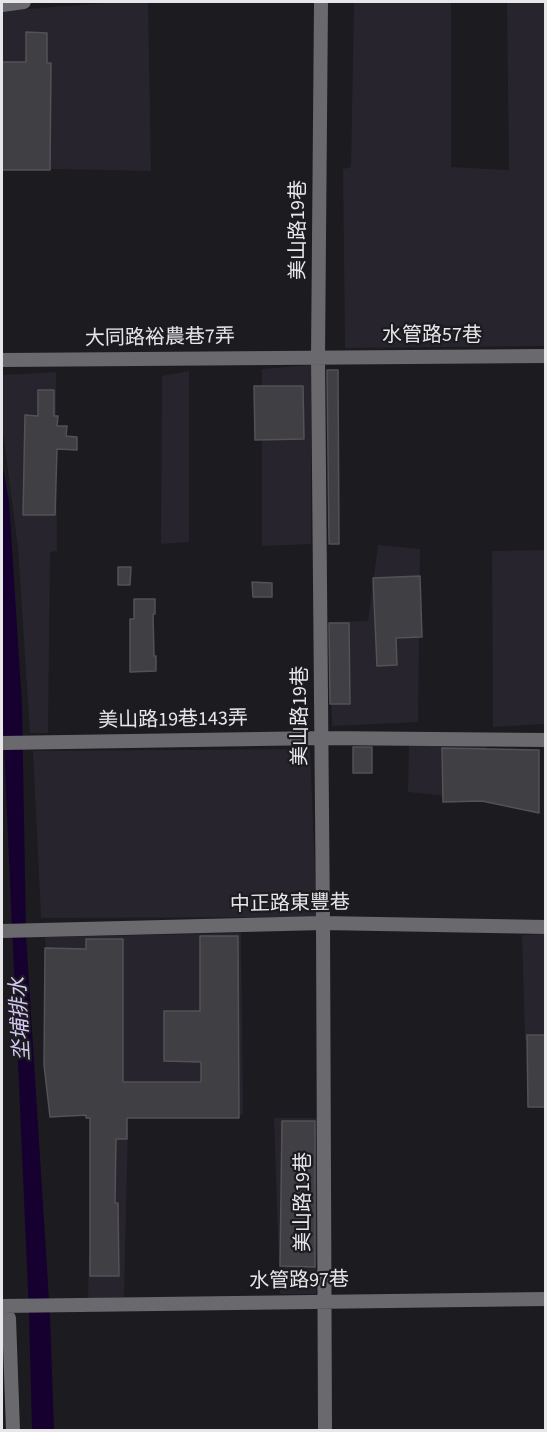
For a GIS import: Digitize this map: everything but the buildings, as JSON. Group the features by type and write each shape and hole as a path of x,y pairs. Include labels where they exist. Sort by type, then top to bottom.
{"street":[{"path":"2,5 24,2"},
{"name":"美山路19巷","path":"321,2 318,357 326,1431"},
{"name":"水管路57巷","path":"318,357 546,356"},
{"name":"大同路裕農巷7弄","path":"2,360 318,357"},
{"path":"322,738 546,740"},
{"name":"美山路19巷143弄","path":"2,743 322,738"},
{"name":"中正路東豐巷","path":"2,931 323,923 546,927"},
{"name":"水管路97巷","path":"6,1312 53,1306 546,1299"},
{"path":"6,1312 14,1431"}],"shaded area":[{"path":"118,2 148,2 151,171 2,168 2,11"},
{"path":"354,2 451,2 451,167 509,170 507,2 545,2 545,346 345,348 343,169 351,167"},
{"path":"311,365 311,544 262,546 262,369"},
{"path":"189,371 189,542 161,544 162,376"},
{"path":"56,372 57,551 50,552 48,733 30,733 18,548 2,424 2,375"},
{"path":"378,545 420,549 418,722 332,726 329,622 368,621"},
{"path":"545,550 545,724 493,727 492,551"},
{"path":"409,743 487,743 486,800 408,792"},
{"path":"310,749 317,917 41,918 33,751"},
{"path":"241,933 243,1115 59,1117 45,937"},
{"path":"545,934 545,1038 525,1040 522,935"},
{"path":"274,1118 320,1118 316,1294 280,1294"},
{"path":"128,1123 124,1297 88,1299 92,1124"},
{"path":"2,1334 3,1336 3,1430 2,1430"}],"water":[{"name":"坔埔排水","path":"2,462 9,501 22,705 26,935 50,1316 54,1430 32,1430 29,1312 2,701"}]}
